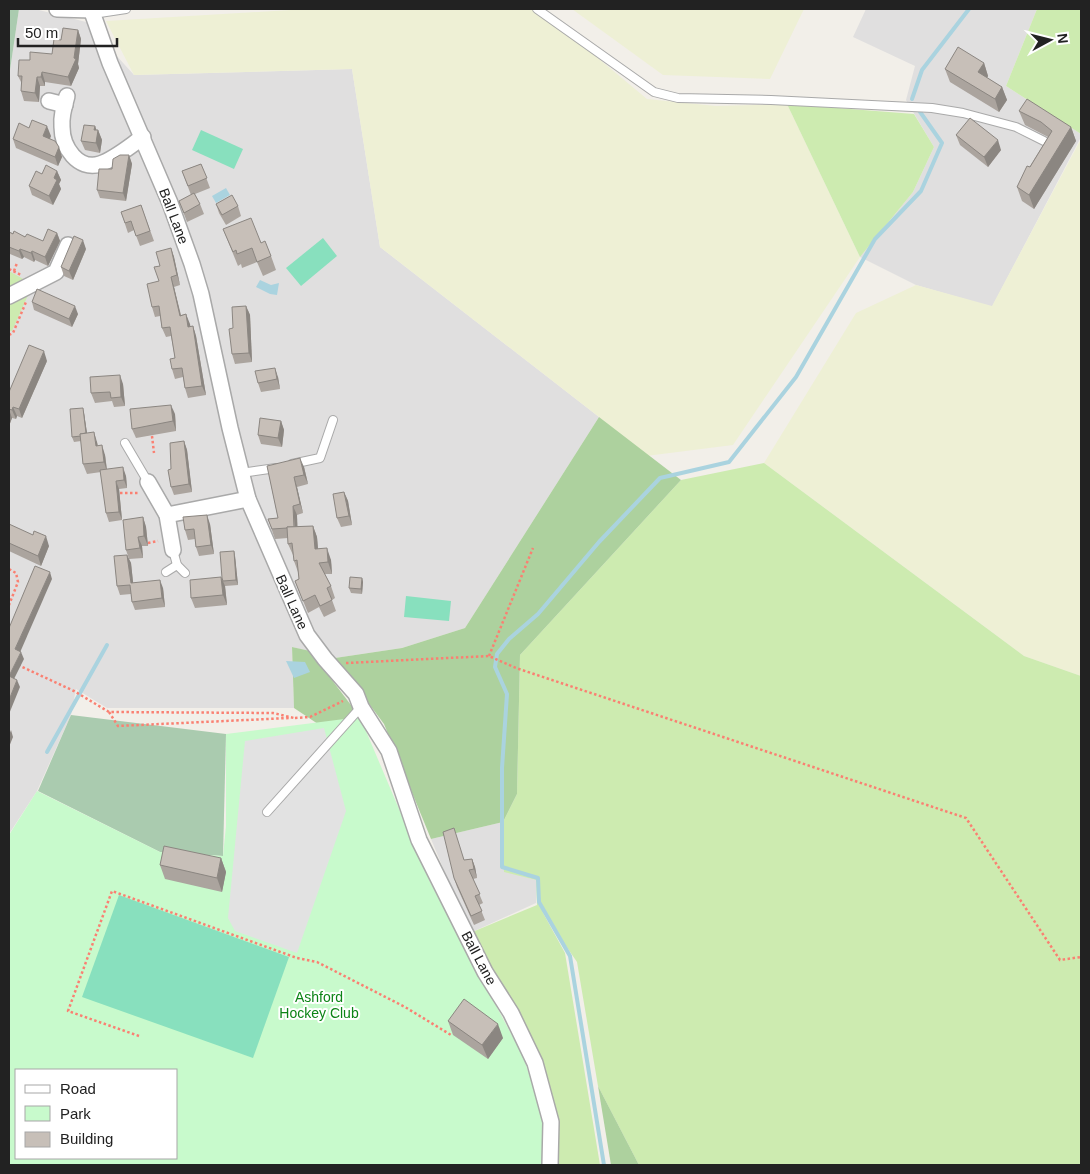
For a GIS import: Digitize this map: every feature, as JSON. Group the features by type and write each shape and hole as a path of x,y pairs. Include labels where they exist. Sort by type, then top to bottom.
{"street":[{"path":"57,9 92,11"},
{"name":"Ball Lane","path":"92,11 110,63 143,137 178,225 201,294 248,498 307,635 358,701 390,751 419,840 485,972 511,1013 535,1063 552,1122 550,1165"},
{"path":"49,102 66,100 62,125 64,138 72,156 81,163 101,164 143,137"},
{"path":"9,296 56,272 68,244"},
{"path":"148,482 167,515 173,550"},
{"path":"167,515 248,498"}],"lane":[{"path":"92,11 126,9"},
{"path":"537,9 654,92 678,98 772,100 932,108 963,113 1016,127 1044,140"},
{"path":"241,472 320,458 333,420"},
{"path":"125,443 148,482"},
{"path":"173,550 177,565 185,573"},
{"path":"166,572 177,565"},
{"path":"267,812 358,701"}],"path":[{"path":"14,271 17,263"},
{"path":"152,436 154,453"},
{"path":"120,494 135,492 143,499"},
{"path":"491,656 533,548"},
{"path":"9,569 16,573 18,582 9,605"},
{"path":"330,664 491,656 501,662 966,818 1060,960 1081,957"},
{"path":"17,664 74,691 109,712 118,726 310,717 358,701"},
{"path":"109,712 273,713 294,718"},
{"path":"139,1036 68,1011 112,891 297,958 317,962 405,1007 451,1035"}],"shaded area":[{"path":"19,9 35,9 86,22 134,75 352,69 380,247 599,417 465,628 402,648 335,658 292,647 294,708 107,708 76,689 71,715 37,791 9,834 9,77"},
{"path":"866,9 1037,9 1006,86 1081,134 1081,137 992,307 916,285 860,257 913,192 934,147 906,100 915,66 853,37"},
{"path":"324,728 346,811 297,953 235,931 228,918 245,741"},
{"path":"503,822 504,871 536,880 536,903 470,933 431,839"}],"green space":[{"path":"9,9 19,9 9,77"},
{"path":"307,9 539,9 647,99 716,106 787,104 860,257 733,445 646,456 599,417 380,247 352,69 134,75 106,21"},
{"path":"572,9 804,9 770,79 663,75"},
{"path":"1037,9 1081,9 1081,134 1006,86"},
{"path":"787,104 914,114 934,147 913,192 860,257"},
{"path":"201,130 243,149 234,169 192,150"},
{"path":"1081,139 1081,676 1024,656 764,463 856,313 916,285 992,306"},
{"path":"323,238 337,256 301,286 286,268"},
{"path":"9,271 25,280 9,292"},
{"path":"29,293 12,331 9,331 9,301"},
{"path":"599,417 681,480 520,655 517,794 503,822 431,839 384,724 335,658 402,648 465,628"},
{"path":"764,463 1024,656 1081,676 1081,1165 639,1165 598,1086 577,962 542,911 565,953 600,1165 559,1165 557,1124 541,1057 470,933 537,905 536,880 504,872 503,822 517,794 520,655 681,480"},
{"path":"406,596 451,601 449,621 404,617"},
{"path":"292,647 310,651 360,717 324,728 294,708"},
{"path":"71,715 226,734 223,856 160,852 38,791"},
{"name":"Ashford Hockey Club","path":"360,717 430,882 523,1056 544,1119 547,1165 9,1165 9,835 37,791 160,852 223,856 226,826 226,734"},
{"path":"119,895 289,957 253,1058 82,997"},
{"path":"598,1086 639,1165 611,1165"}],"water":[{"path":"226,188 230,195 216,203 212,196"},
{"path":"260,280 271,285 279,283 277,295 270,294 256,287"},
{"path":"286,661 305,662 310,672 294,678"}],"building":[{"path":"63,28 78,30 74,58 76,59 68,77 42,72 41,77 37,77 35,93 21,91 22,76 18,76 19,60 30,60 30,52 52,54 54,39 61,40"},
{"path":"958,47 984,63 978,72 1002,87 995,99 945,69"},
{"path":"1027,99 1071,127 1029,195 1017,187 1027,166 1030,167 1052,131 1041,122 1019,111"},
{"path":"970,118 998,140 984,157 956,135"},
{"path":"32,120 47,126 43,136 55,141 59,147 55,157 13,139 19,123 29,128"},
{"path":"84,125 95,126 94,130 98,130 96,143 81,141"},
{"path":"120,155 129,155 123,193 97,190 99,169 112,169 113,159"},
{"path":"201,164 207,178 188,186 182,171"},
{"path":"46,165 57,171 54,178 57,180 49,196 29,186 36,171 42,174"},
{"path":"194,193 200,204 184,213 179,201"},
{"path":"232,195 238,206 222,215 216,204"},
{"path":"141,205 150,231 136,236 131,221 125,223 121,212"},
{"path":"251,218 261,243 265,241 271,256 257,262 252,248 237,254 236,250 233,252 223,229"},
{"path":"48,229 57,233 45,257 32,251 31,253 20,249 19,251 9,247 9,232 13,234 14,231 25,237 27,234 43,241"},
{"path":"74,236 83,240 69,271 61,267"},
{"path":"171,248 177,275 171,277 180,316 186,314 188,327 193,326 202,386 185,388 182,368 172,369 170,359 175,358 170,327 162,328 159,306 152,307 147,284 159,281 154,267 160,266 156,252"},
{"path":"37,289 75,306 69,319 32,302"},
{"path":"246,306 249,353 232,354 229,329 233,328 232,307"},
{"path":"29,345 44,351 19,409 13,407 12,410 9,409 9,392"},
{"path":"275,368 277,379 258,383 255,371"},
{"path":"120,375 121,397 111,398 110,392 91,393 90,377"},
{"path":"171,405 173,421 132,429 130,409"},
{"path":"83,408 86,433 80,434 81,436 72,437 70,409"},
{"path":"260,418 281,421 278,438 258,435"},
{"path":"94,432 96,446 102,445 104,462 83,464 80,434"},
{"path":"184,441 189,484 171,487 168,470 171,469 170,443"},
{"path":"300,458 304,475 294,477 300,504 293,506 294,527 272,529 268,519 278,518 267,466"},
{"path":"123,467 124,480 116,481 119,512 106,513 100,470"},
{"path":"344,492 349,516 337,518 333,494"},
{"path":"207,515 211,545 196,547 194,529 185,530 183,517"},
{"path":"143,517 144,536 138,537 140,548 126,550 123,520"},
{"path":"9,524 33,535 34,531 46,536 38,556 9,543"},
{"path":"313,526 315,549 327,548 328,562 319,563 331,586 327,588 332,600 320,606 315,595 303,601 295,581 299,579 297,560 294,561 292,543 288,544 287,527"},
{"path":"234,551 236,580 223,581 220,552"},
{"path":"127,555 131,583 160,580 162,598 132,602 130,585 117,586 114,556"},
{"path":"35,566 50,572 15,649 21,652 9,676 9,628"},
{"path":"221,577 223,595 191,598 190,580"},
{"path":"350,577 362,578 361,589 349,588"},
{"path":"9,676 17,680 9,700"},
{"path":"454,828 464,860 472,859 474,869 469,870 480,894 475,896 482,911 471,916 454,878 443,832"},
{"path":"164,846 221,858 217,878 160,865"},
{"path":"464,999 498,1024 482,1045 448,1021"}],"waterway":[{"path":"912,99 922,70 969,9"},
{"path":"604,1165 570,956 539,902 538,878 502,867 502,768 507,694 495,667 497,654 509,639 538,614 599,542 660,478 729,462 796,377 875,239 921,191 942,143 918,109"},
{"path":"47,752 107,645"}]}
